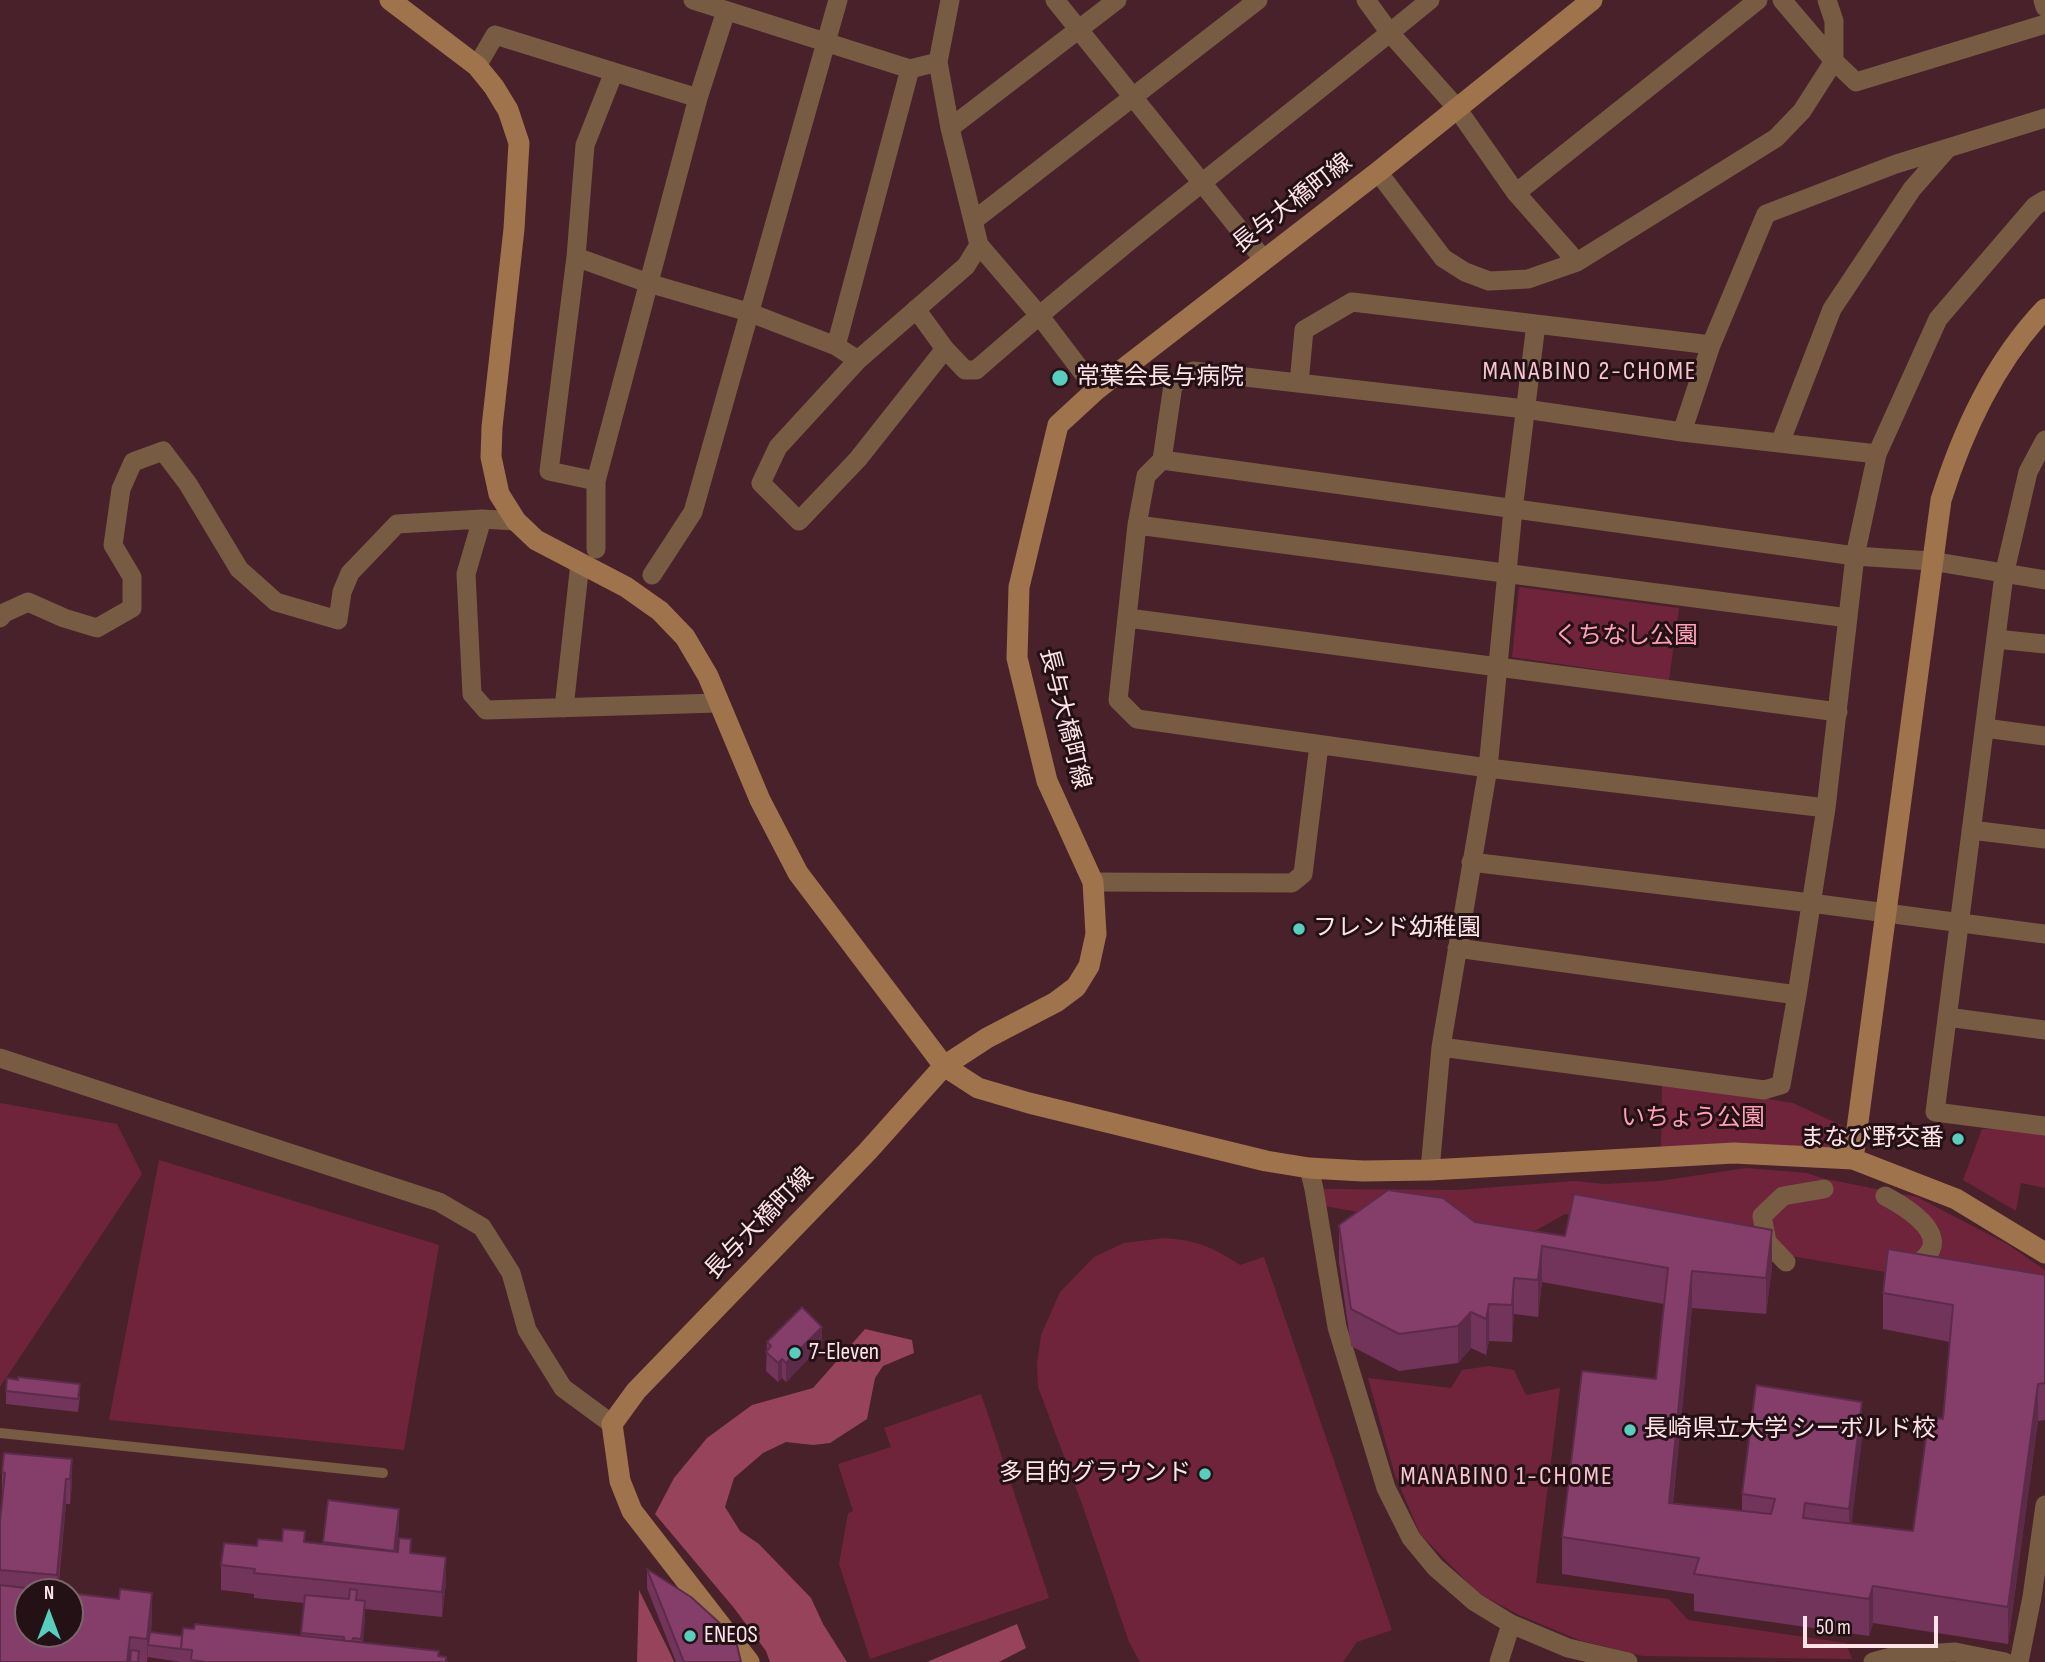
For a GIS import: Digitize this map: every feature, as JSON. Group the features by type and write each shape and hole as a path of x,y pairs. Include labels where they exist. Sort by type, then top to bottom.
{"street":[{"path":"390,0 477,66 508,110 519,143 514,229 491,457 499,494 516,521 536,540 626,587 660,611 685,637 708,676 760,800 798,873 944,1066 978,1088 1029,1103 1266,1161 1308,1168 1430,1170 1734,1153 1853,1159 1956,1199 2045,1253"},
{"path":"693,0 911,69 938,62"},
{"path":"652,575 693,512 838,0"},
{"path":"950,0 938,62 950,128 979,245 1039,315 1096,390"},
{"path":"1055,0 1264,260"},
{"path":"950,128 1117,0"},
{"path":"973,221 1258,0"},
{"path":"1366,0 1390,33 1456,107 1517,193 1577,262"},
{"path":"916,309 945,349 965,370 976,370 1200,183 1430,0"},
{"name":"長与大橋町線","path":"612,1424 636,1391 868,1151 944,1066 987,1038 1056,1002 1076,988 1089,965 1096,934 1093,882 1047,782 1017,658 1019,587 1058,425 1096,390 1378,172 1592,0"},
{"path":"1517,193 1758,0"},
{"path":"1782,0 1834,61 1856,82 2045,24"},
{"path":"1378,172 1443,258 1465,272 1489,281 1528,279 1577,262 1776,138 1801,111 1834,61 1834,21 1827,0"},
{"path":"2043,0 2045,7"},
{"path":"596,549 596,481 698,98 726,11"},
{"path":"477,66 495,35 698,98"},
{"path":"836,346 911,69"},
{"path":"596,481 549,471 576,257 585,145 614,72"},
{"path":"1682,432 1711,345 1766,214 1896,164 2045,118"},
{"path":"1780,443 1832,309 1912,189 1949,148"},
{"path":"1896,164 1912,189"},
{"path":"1441,1047 1764,1090 1781,1085 1826,808 1855,556 1877,454 1938,319 2035,206 2045,200"},
{"path":"945,349 858,459 799,522 761,483 778,447 858,360 966,266 979,245"},
{"path":"576,257 648,283 748,312 836,346 858,360"},
{"path":"1299,383 1304,330 1352,302 1711,345"},
{"path":"1853,1159 1941,500 1955,456 1975,409 2012,349 2045,309"},
{"path":"1430,1170 1441,1047 1488,768 1513,510 1536,324"},
{"path":"1826,808 1488,768 1137,719 1118,700 1137,525 1146,476 1162,460 1173,384 1194,371 1877,454"},
{"path":"2045,440 2004,575 1935,1112 2045,1126"},
{"path":"0,618 4,613 28,602 64,618 97,628 132,608 132,577 113,545 121,489 133,462 163,451 188,484 239,569 276,602 338,620 342,592 350,573 397,524 482,519 516,521"},
{"path":"1162,460 1855,556 1931,561 2045,580"},
{"path":"482,519 466,574 471,694 486,710 718,703"},
{"path":"1137,525 1848,618"},
{"path":"564,708 580,564"},
{"path":"1128,618 1838,712"},
{"path":"1996,639 2045,645"},
{"path":"1984,728 2045,736"},
{"path":"1093,882 1292,883 1303,874 1320,745"},
{"path":"1971,830 2045,839"},
{"path":"1471,862 2045,934"},
{"path":"1457,948 1797,995"},
{"path":"1947,1017 2045,1030"},
{"path":"0,1058 439,1202 482,1227 511,1273 527,1330 563,1388 612,1424 620,1481 632,1511 749,1662"},
{"path":"1308,1168 1314,1189 1337,1327 1386,1488 1411,1538 1435,1567 1475,1602 1511,1624 1569,1648 1628,1662"},
{"path":"1786,1262 1767,1242 1762,1216 1783,1196 1824,1189"},
{"path":"1885,1196 1909,1209 1928,1226 1933,1241 1929,1253 1913,1266 1890,1276"},
{"path":"2019,1662 2032,1597 2045,1505"},
{"path":"1499,1662 1511,1624"},
{"path":"1873,1662 1895,1656 1955,1652 2005,1662"}],"lane":[{"path":"0,1433 383,1473"}],"green space":[{"name":"くちなし公園","path":"1519,587 1679,608 1669,680 1512,657"},
{"name":"いちょう公園","path":"1662,1082 1793,1103 1843,1126 1834,1143 1824,1152 1661,1151"},
{"path":"0,1103 117,1124 142,1174 0,1387"},
{"path":"1982,1129 2045,1133 2045,1188 2021,1183 2016,1211 1963,1180"},
{"path":"159,1160 439,1245 404,1450 109,1420"},
{"path":"1746,1168 1807,1173 1917,1197 2007,1244 2045,1270 2045,1299 1720,1244 1565,1214 1517,1241 1325,1206 1323,1189 1458,1190 1574,1181 1605,1184 1659,1181"},
{"name":"多目的グラウンド","path":"1164,1238 1204,1246 1240,1265 1264,1257 1392,1630 1357,1642 1343,1662 1140,1662 1129,1642 1082,1504 1038,1387 1037,1364 1041,1335 1060,1292 1094,1257 1124,1243"},
{"path":"1489,1366 1514,1370 1526,1395 1560,1388 1536,1583 1669,1599 1688,1620 1846,1643 1852,1659 1643,1656 1579,1640 1519,1615 1478,1593 1420,1534 1394,1472 1368,1378 1451,1388 1462,1370"},
{"path":"981,1394 1049,1598 870,1659 839,1564 848,1513 853,1511 838,1464 891,1447 884,1428"}],"shaded area":[{"path":"865,1329 912,1340 914,1353 883,1366 875,1378 867,1419 830,1443 813,1445 786,1442 763,1453 734,1478 725,1507 740,1531 759,1544 811,1598 823,1624 847,1662 770,1662 766,1651 734,1608 655,1514 674,1478 707,1438 752,1405 813,1388"},
{"path":"639,1590 671,1655 674,1662 637,1662"},
{"path":"1017,1624 1026,1648 999,1662 927,1662"}],"building":[{"name":"長崎県立大学 シーボルド校","path":"1388,1190 1443,1198 1475,1222 1565,1236 1574,1194 1772,1230 1766,1278 1692,1271 1669,1503 1771,1514 1775,1499 1742,1494 1756,1385 1862,1402 1849,1509 1805,1503 1803,1518 1913,1531 1929,1416 1943,1419 1953,1305 1883,1293 1888,1249 2045,1275 2045,1383 2038,1384 2008,1607 1873,1586 1869,1599 1694,1574 1699,1558 1562,1537 1582,1371 1656,1379 1668,1268 1542,1246 1538,1280 1514,1278 1512,1305 1489,1304 1486,1319 1471,1312 1458,1326 1399,1334 1351,1309 1339,1225"},
{"path":"802,1307 822,1327 786,1363 782,1359 778,1363 766,1352 771,1346 767,1342"},
{"path":"18,1377 80,1384 78,1399 6,1391 7,1378 18,1380"},
{"path":"4,1453 72,1459 70,1479 66,1479 57,1575 0,1570"},
{"path":"328,1500 399,1509 394,1551 323,1542"},
{"path":"283,1529 305,1531 304,1542 398,1552 399,1538 411,1539 410,1553 446,1557 442,1592 254,1573 255,1569 221,1565 224,1543 257,1546 258,1539 282,1541"},
{"path":"647,1569 691,1597 735,1637 741,1662 684,1662"},
{"path":"0,1585 14,1587 14,1648 84,1648 84,1595 119,1599 120,1589 152,1593 147,1639 130,1637 127,1662 0,1662"},
{"path":"350,1589 357,1590 356,1600 365,1601 361,1639 344,1641 344,1637 301,1633 305,1595 349,1599"},
{"path":"195,1624 439,1651 438,1656 446,1657 446,1662 191,1660 192,1650 181,1649 183,1628 194,1629"},
{"path":"150,1632 182,1636 181,1649 148,1645"},
{"path":"131,1650 139,1651 138,1662 130,1662"}],"place":[{"name":"常葉会長与病院","path":"1060,378"},
{"name":"フレンド幼稚園","path":"1299,929"},
{"name":"まなび野交番","path":"1958,1139"},
{"name":"7-Eleven","path":"795,1353"},
{"name":"長崎県立大学 シーボルド校","path":"1630,1430"},
{"name":"多目的グラウンド","path":"1205,1474"},
{"name":"ENEOS","path":"690,1636"}],"district":[{"name":"MANABINO 2-CHOME","path":"1590,372"},
{"name":"MANABINO 1-CHOME","path":"1507,1477"}]}
